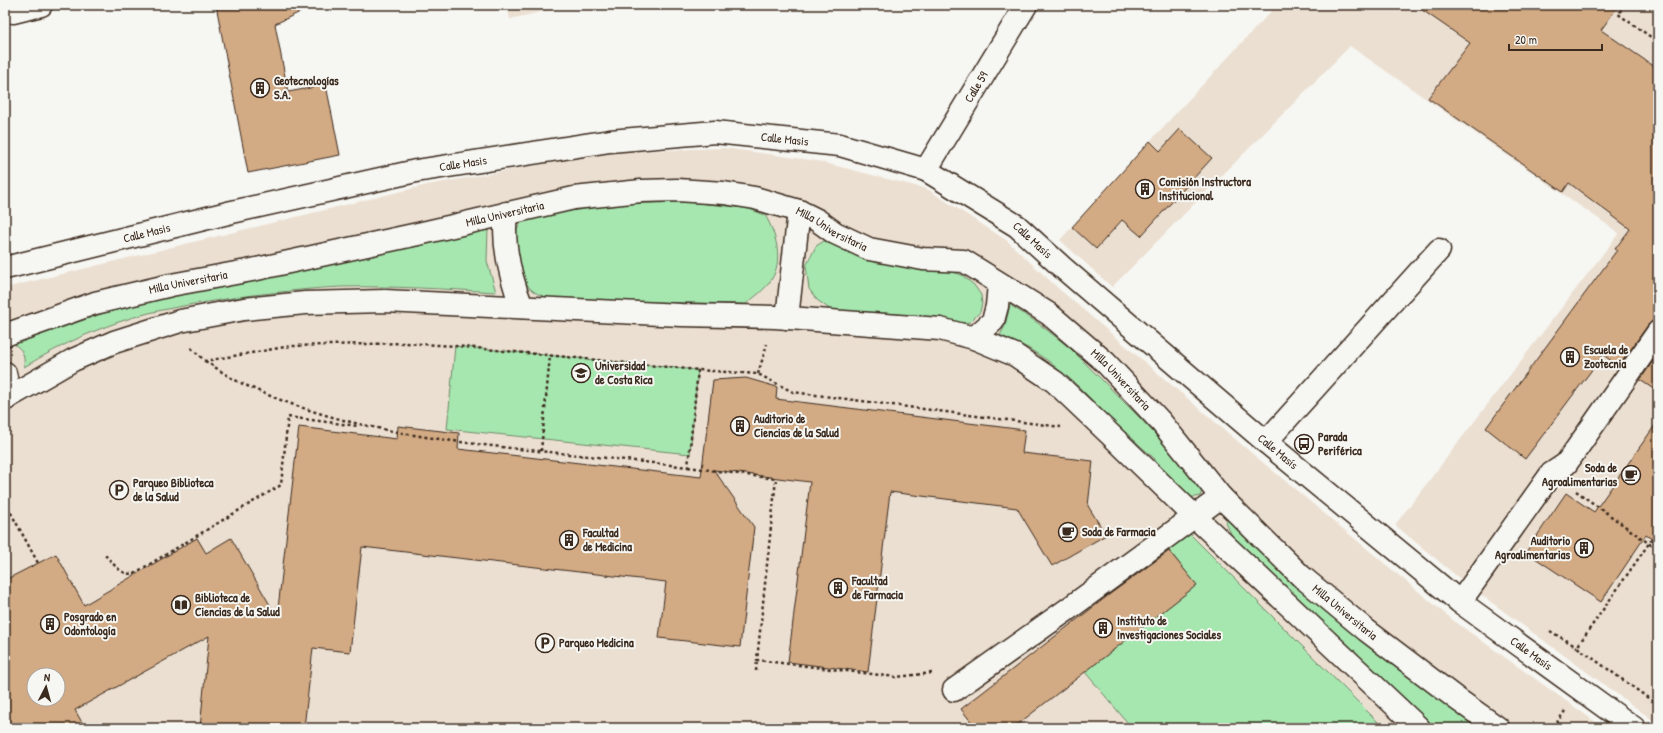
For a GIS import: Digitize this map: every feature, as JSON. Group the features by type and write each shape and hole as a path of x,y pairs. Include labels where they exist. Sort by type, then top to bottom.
{"street":[{"path":"11,5 13,12 41,5"},
{"name":"Calle 59","path":"926,170 1026,5"},
{"name":"Calle Masis","path":"5,268 232,212 416,170 610,141 715,132 840,145 926,170"},
{"name":"Calle Masís","path":"926,170 1017,226 1063,268 1266,442 1460,602 1634,728"},
{"name":"Milla Universitaria","path":"5,335 95,303 418,234 574,198 640,191 677,190 724,193 747,197 798,211 817,220 835,233 869,249 923,259 964,261 1049,314 1105,362 1161,422 1221,497 1302,576 1394,652 1498,728"},
{"path":"787,318 798,211"},
{"path":"506,213 504,229 508,263 513,285 522,307"},
{"path":"1266,442 1439,250"},
{"path":"974,338 993,321 997,306 999,284"},
{"path":"5,399 73,360 114,342 180,321 244,309 304,303 384,301 681,315 787,318 940,330 974,338 1015,356 1055,382 1194,516 1419,728"},
{"path":"1460,602 1551,474 1566,464 1658,332"},
{"path":"5,373 8,387 5,399"},
{"path":"954,690 1071,607 1221,497"}],"path":[{"path":"1625,5 1618,14 1658,42"},
{"path":"205,361 291,346 398,343 455,346 698,370 758,374 793,392 1063,428"},
{"path":"187,345 205,361 240,382 278,400 326,416 370,428"},
{"path":"541,451 550,356"},
{"path":"688,467 698,370"},
{"path":"105,555 123,573 129,575 135,573 281,485 288,417 465,443 688,467 776,479 756,671"},
{"path":"5,502 38,563"},
{"path":"1652,539 1577,647 1658,705"},
{"path":"1649,544 1658,550"},
{"path":"757,660 896,677 935,672"}],"shaded area":[{"path":"507,5 571,5 510,19"},
{"path":"1277,5 1658,5 1658,724 1465,583 1395,525 1619,233 1350,46 1112,287 1060,240"},
{"name":"Universidad de Costa Rica","path":"724,148 817,161 927,189 1006,240 1060,290 1255,456 1454,621 1604,728 5,728 5,288 427,185 611,152"}],"green space":[{"path":"687,202 747,208 765,215 775,238 778,256 777,264 769,284 746,304 553,300 537,294 525,281 519,264 516,247 516,233 524,217 621,204"},
{"path":"488,228 487,261 496,292 399,287 341,287 286,291 214,301 149,313 116,323 53,350 24,367 23,353 20,348 14,344 107,312 179,293"},
{"path":"835,240 880,262 904,267 953,272 962,275 974,285 981,295 982,303 980,312 970,322 954,324 932,318 897,314 831,310 817,300 809,289 806,266 816,246 824,241"},
{"path":"1010,305 1038,323 1070,348 1138,416 1197,479 1203,488 1200,496 1187,496 1170,485 1155,470 1155,459 1118,426 1078,386 1047,360 1028,348 1000,335 1005,326"},
{"path":"455,346 698,370 690,454 447,429"},
{"path":"1230,518 1482,728 1431,728 1319,623 1234,540 1226,523"},
{"path":"1187,531 1384,728 1132,728 1085,672 1196,585 1168,549"}],"building":[{"name":"Geotecnologías S.A.","path":"216,5 315,5 275,24 288,92 326,85 340,155 248,173"},
{"path":"1415,5 1619,5 1601,30 1658,69 1658,320 1652,321 1648,325 1619,366 1603,355 1525,459 1486,428 1617,250 1615,249 1630,229 1569,183 1563,192 1428,98 1470,43"},
{"name":"Comisión Instructora Institucional","path":"1180,129 1212,158 1141,236 1122,220 1096,249 1072,227 1150,141 1160,151"},
{"path":"1658,354 1658,392 1640,380"},
{"path":"746,378 777,387 776,399 1025,430 1022,453 1093,461 1088,506 1106,535 1052,566 1017,508 890,492 868,672 788,662 810,482 714,470 754,527 740,647 659,638 666,582 362,547 350,652 313,648 304,728 200,728 209,636 75,710 85,728 5,728 5,580 56,554 84,605 197,538 206,553 231,538 277,617 299,427 397,439 398,426 459,433 458,449 701,477 713,380"},
{"name":"Auditorio Agroalimentarias","path":"1658,421 1658,543 1646,535 1601,602 1526,552 1566,493 1594,512"},
{"name":"Instituto de Investigaciones Sociales","path":"1169,551 1197,585 1013,728 976,728 961,709 1110,594"}],"place":[{"name":"Geotecnologías S.A.","path":"260,88"},
{"name":"Comisión Instructora Institucional","path":"1145,189"},
{"name":"Escuela de Zootecnia","path":"1570,357"},
{"name":"Universidad de Costa Rica","path":"581,373"},
{"name":"Auditorio de Ciencias de la Salud","path":"740,426"},
{"name":"Parada Periférica","path":"1304,444"},
{"name":"Soda de Agroalimentarias","path":"1631,475"},
{"name":"Parqueo Biblioteca de la Salud","path":"119,490"},
{"name":"Soda de Farmacia","path":"1068,532"},
{"name":"Facultad de Medicina","path":"569,540"},
{"name":"Auditorio Agroalimentarias","path":"1584,548"},
{"name":"Facultad de Farmacia","path":"838,588"},
{"name":"Biblioteca de Ciencias de la Salud","path":"181,605"},
{"name":"Posgrado en Odontología","path":"50,624"},
{"name":"Instituto de Investigaciones Sociales","path":"1103,628"},
{"name":"Parqueo Medicina","path":"545,643"}]}
